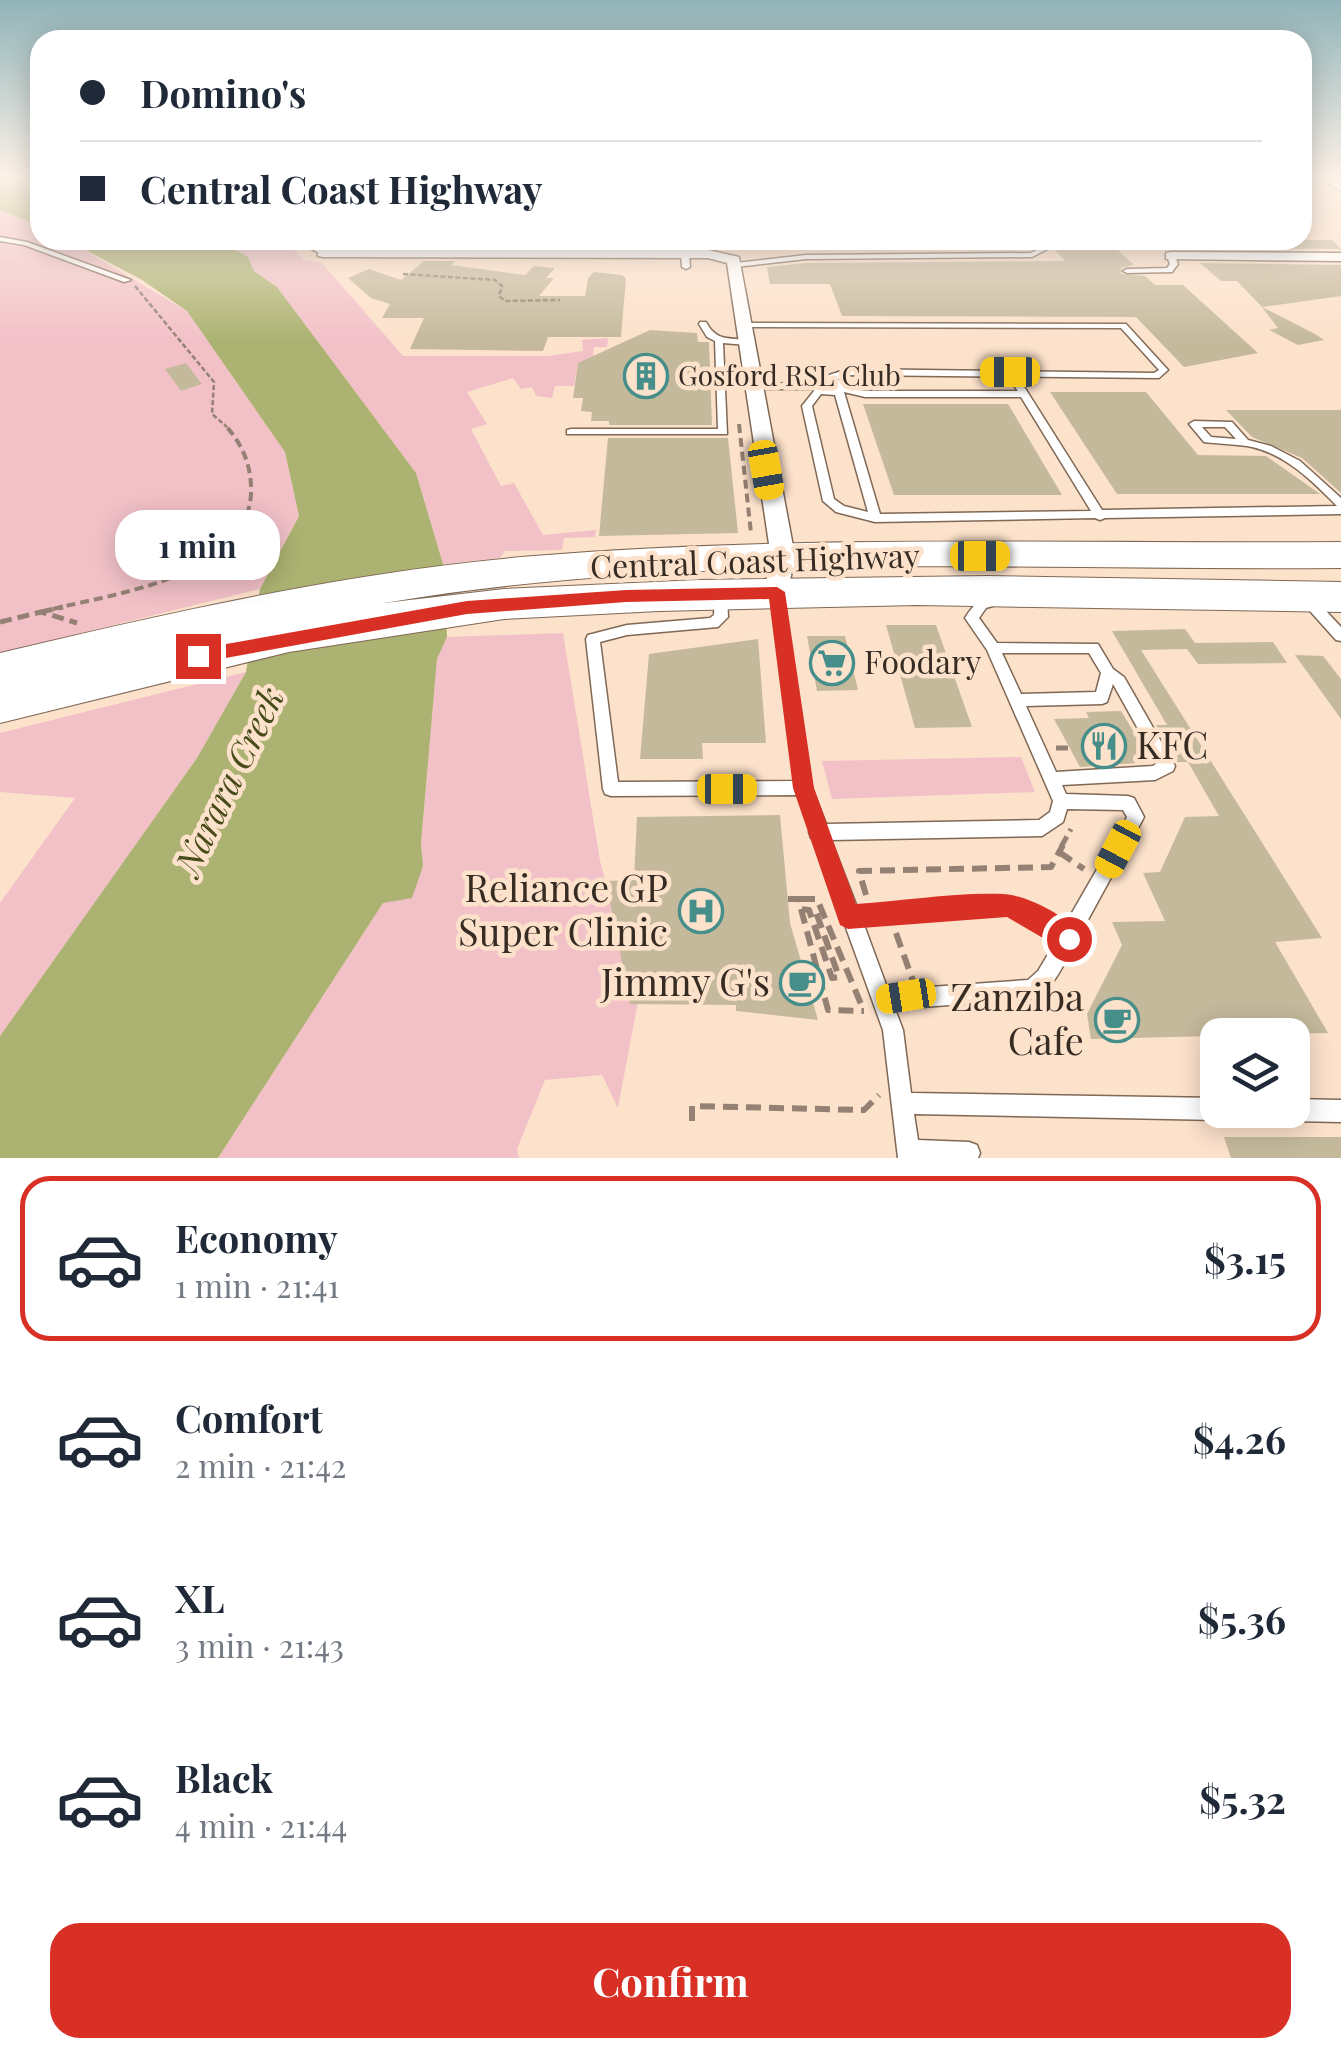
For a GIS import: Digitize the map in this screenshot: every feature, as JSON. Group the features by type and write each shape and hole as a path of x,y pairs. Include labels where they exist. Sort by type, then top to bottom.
{"highway":[{"name":"Central Coast Highway","path":"461,593 627,613 720,594 780,575 1341,555"},
{"name":"Central Coast Highway","path":"0,671 604,565 1045,589 1323,596"},
{"name":"Central Coast Highway","path":"0,704 230,632"}],"street":[{"path":"1312,245 1337,257"},
{"path":"322,252 345,250"},
{"path":"470,250 686,261 728,256 736,265 780,575"},
{"path":"1171,256 1337,257"}],"lane":[{"path":"0,239 30,245"},
{"path":"44,250 127,280"},
{"path":"318,250 322,252"},
{"path":"736,265 806,257 1032,256 1042,250"},
{"path":"1127,271 1169,270 1174,264 1171,256"},
{"path":"703,324 706,333 719,340 745,334 1123,326 1164,370 1156,376 848,372 829,380 816,389 807,406 829,501 840,509 875,518 1311,513 1341,507"},
{"path":"571,432 723,432 719,340"},
{"path":"1010,372 1100,516"},
{"path":"829,380 840,390 875,518"},
{"path":"753,386 865,394 1024,394"},
{"path":"1244,440 1290,455 1341,507"},
{"path":"1311,513 1341,520"},
{"path":"780,575 804,788 848,917 893,1030 908,1154 969,1153"},
{"path":"818,832 1042,828 1056,817 1061,801 993,648 972,618 981,604 1045,589"},
{"path":"1323,596 1324,623 1341,636"},
{"path":"627,613 593,639 611,790 804,788"},
{"path":"993,648 1093,648 1108,674 1118,681 1167,766 1155,772 1051,779"},
{"path":"1016,700 1102,698 1108,674"},
{"path":"881,1000 1032,989 1045,978 1136,817 1128,803 1061,801"},
{"path":"848,917 1007,906 1039,918 1069,939"},
{"path":"903,1103 1200,1108"},
{"path":"1310,1110 1341,1111"}],"path":[{"path":"404,274 494,280 502,286 499,296 505,301 560,300"},
{"path":"0,622 188,571 229,546 248,520 251,477 240,444 212,414 214,382 186,353 144,293 127,280"},
{"path":"740,435 753,526 750,535"},
{"path":"41,612 89,627"},
{"path":"867,900 859,871 1051,867 1079,815"},
{"path":"1059,852 1085,870"},
{"path":"788,899 817,899 868,1021"},
{"path":"800,899 828,1010 864,1011"},
{"path":"801,909 809,910 832,978 838,977 816,912 822,910"},
{"path":"893,926 918,995"},
{"path":"692,1121 692,1106 864,1110 874,1104 881,1090"}],"shaded area":[{"path":"0,233 30,233 30,250 84,250 187,311 285,452 299,516 260,589 0,653"},
{"path":"235,250 294,250 303,260 322,263 403,356 548,356 583,351 582,340 608,338 607,347 594,347 593,356 600,358 578,363 574,386 555,386 552,398 536,396 532,387 521,389 513,378 467,392 487,424 471,429 501,486 514,483 543,535 596,530 595,537 564,538 562,550 505,551 500,558 443,564 416,473 277,287 254,271 247,257"},
{"path":"563,633 600,861 638,1001 618,1108 602,1075 545,1080 517,1149 519,1158 218,1158 383,903 423,866 421,843 437,659 447,637"},
{"path":"246,672 197,758 0,1036 0,903 75,798 0,792 0,733"},
{"path":"1021,757 1035,792 832,799 822,761"}],"water":[{"name":"Narara Creek","path":"86,250 235,250 248,257 254,271 277,287 416,473 443,564 447,637 437,659 421,843 423,866 412,898 383,903 218,1158 0,1158 0,1036 197,758 246,672 260,589 299,516 285,452 187,311 142,280"}],"building":[{"path":"1312,240 1333,240 1341,249 1312,249"},
{"path":"1055,250 1118,250 1134,265 1121,268 1121,274 1145,276 1155,285 1183,285 1258,353 1184,367 1136,317 842,316 830,284 770,284 767,267 806,263 1065,261"},
{"path":"424,261 455,261 451,265 525,275 534,266 555,268 546,278 554,278 539,296 585,296 588,278 594,272 622,275 626,278 621,337 548,337 543,351 410,349 424,318 382,318 390,304 371,298 348,278 369,269 401,280"},
{"path":"1200,263 1341,265 1341,296 1262,307 1237,281 1221,281"},
{"path":"1262,307 1324,340 1298,345 1269,330 1278,328"},
{"name":"Gosford RSL Club","path":"650,330 697,333 698,342 709,342 712,425 609,425 609,421 591,421 592,412 581,411 583,398 573,398 578,363"},
{"path":"186,363 202,384 181,391 165,369"},
{"path":"1050,392 1146,392 1198,455 1266,456 1320,494 1117,494"},
{"path":"863,404 1008,404 1062,495 894,495"},
{"path":"1226,410 1341,410 1341,493 1302,458 1252,437"},
{"path":"608,438 728,438 738,533 599,536"},
{"path":"886,625 936,625 972,727 915,728"},
{"path":"1185,629 1195,643 1273,642 1287,663 1198,664 1187,649 1141,650 1322,938 1275,942 1328,1033 1310,1033 1310,1018 1200,1018 1200,1036 1091,1039 1087,1014 1122,945 1112,922 1165,921 1143,873 1160,872 1185,817 1219,816 1188,762 1177,762 1156,725 1167,725 1112,631"},
{"name":"Foodary","path":"807,636 845,636 858,690 817,691"},
{"path":"758,639 766,743 702,743 703,759 640,759 649,654"},
{"path":"1295,655 1323,656 1341,679 1341,719"},
{"path":"1121,711 1152,762 1080,767 1054,719 1089,718 1086,712"},
{"name":"Reliance GP Super Clinic","path":"780,815 790,923 818,1020 736,1011 736,1005 630,1004 606,881 634,880 637,817"},
{"path":"1224,1137 1341,1137 1341,1158 1231,1158"}],"place":[{"name":"Gosford RSL Club","path":"646,376"},
{"name":"Foodary","path":"832,663"},
{"name":"KFC","path":"1104,746"},
{"name":"Reliance GP Super Clinic","path":"701,911"},
{"name":"Jimmy G's","path":"802,983"},
{"name":"Zanziba Cafe","path":"1117,1020"}],"route":[{"path":"198,656 317,631 467,608 626,596 777,592 804,788 848,917 1007,906 1039,918 1069,939"}]}
